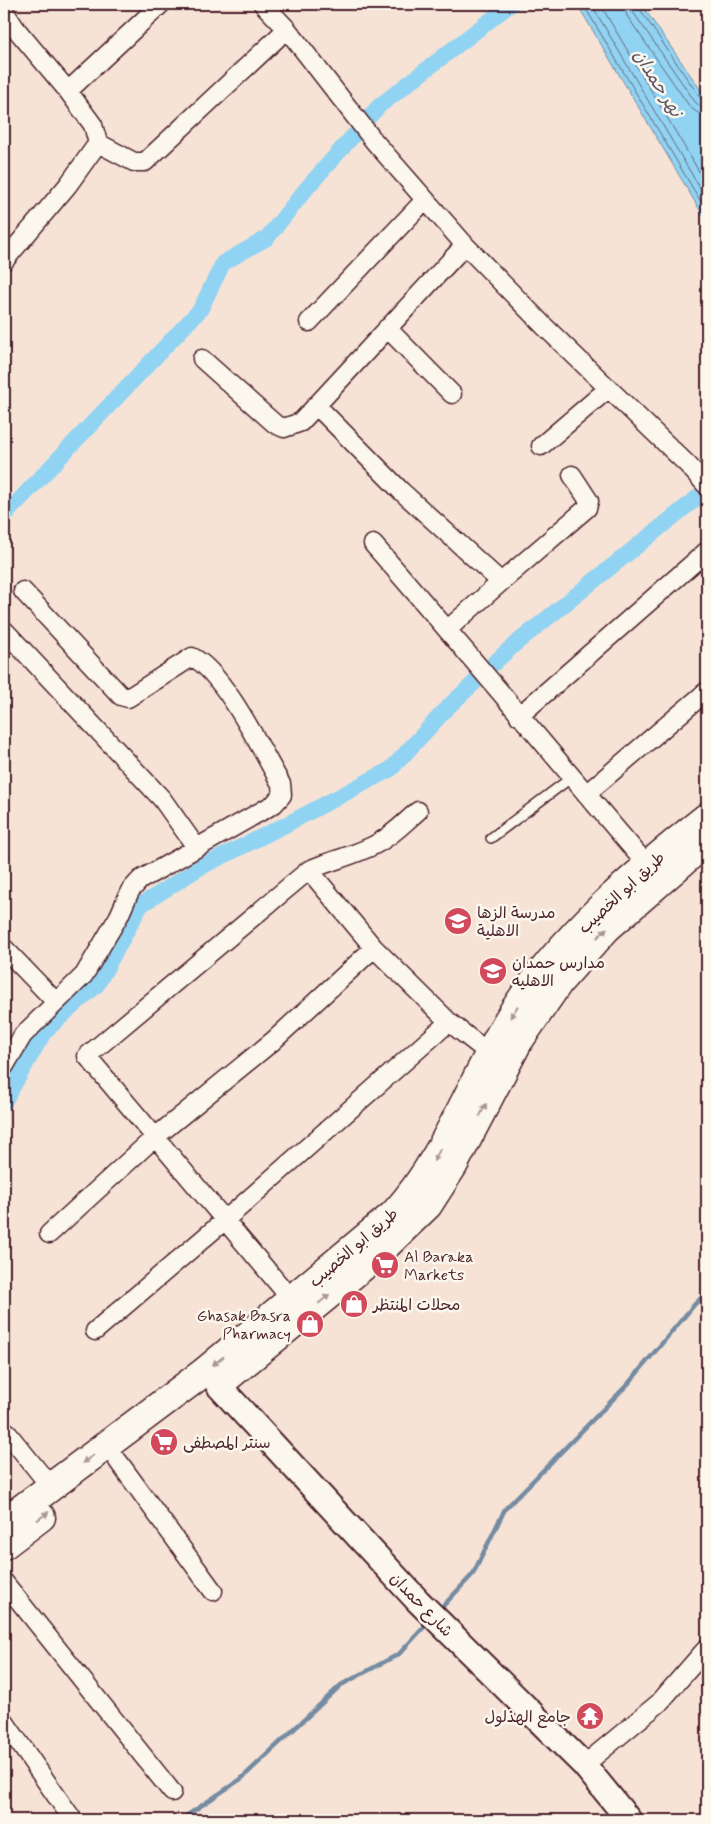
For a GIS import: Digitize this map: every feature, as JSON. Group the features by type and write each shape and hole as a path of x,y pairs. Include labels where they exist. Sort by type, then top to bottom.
{"main road":[{"name":"طريق ابو الخصيب","path":"4,1522 203,1373 379,1228 408,1199 432,1165 490,1054 524,995 552,959 593,915 647,865 707,817"},
{"name":"طريق ابو الخصيب","path":"4,1545 218,1385 371,1260 428,1205 453,1166 518,1042 559,982 607,928 707,841"},
{"name":"شارع حمدان","path":"218,1385 418,1601 584,1765 629,1820"}],"street":[{"path":"68,91 161,4"},
{"path":"263,4 286,28 343,104 465,245 707,486"},
{"path":"4,11 16,29 68,91 93,125 98,143 134,162 145,162 286,28"},
{"path":"4,261 68,185 98,143"},
{"path":"309,322 425,200"},
{"path":"202,359 275,424 284,428 300,422 465,245"},
{"path":"388,328 452,394"},
{"path":"541,446 609,388"},
{"path":"316,405 400,491 501,582"},
{"path":"448,629 587,508 589,501 572,474"},
{"path":"373,544 448,629 519,716 647,865"},
{"path":"519,716 707,551"},
{"path":"4,1068 23,1035 84,975 130,891 140,880 274,804 282,795 281,784 232,699 201,661 192,657 128,698 121,696 23,591"},
{"path":"4,630 162,799 196,847"},
{"path":"586,794 707,691"},
{"path":"292,1300 86,1056 309,870 362,851 380,842 418,812"},
{"path":"309,870 374,948 448,1022 490,1054"},
{"path":"4,948 56,1002"},
{"path":"49,1234 154,1138 273,1041 374,948"},
{"path":"95,1330 224,1221 448,1022"},
{"path":"4,1429 51,1486"},
{"path":"118,1461 213,1591"},
{"path":"4,1582 172,1792"},
{"path":"584,1765 659,1703 707,1648"},
{"path":"4,1720 73,1820"}],"lane":[{"path":"491,838 572,778"}],"water":[{"name":"نهر حمدان","path":"577,4 641,4 707,99 707,222"}],"waterway":[{"path":"370,116 379,106 511,4"},
{"path":"4,516 200,310 223,263 267,238 306,189 353,136"},
{"path":"493,664 698,497"},
{"path":"4,1102 45,1031 97,985 141,905 199,868 391,769 449,706 475,682"},
{"path":"443,1606 473,1574 505,1509 628,1384 707,1292"},
{"path":"180,1820 241,1779 341,1685 399,1654 424,1627"}],"place":[{"name":"مدرسة الزها الاهلية","path":"458,921"},
{"name":"مدارس حمدان الاهليه","path":"493,971"},
{"name":"Al Baraka Markets","path":"385,1265"},
{"name":"محلات المنتظر","path":"354,1304"},
{"name":"Ghasak Basra Pharmacy","path":"310,1324"},
{"name":"سنتر المصطفى","path":"164,1442"},
{"name":"جامع الهذلول","path":"590,1716"}]}
